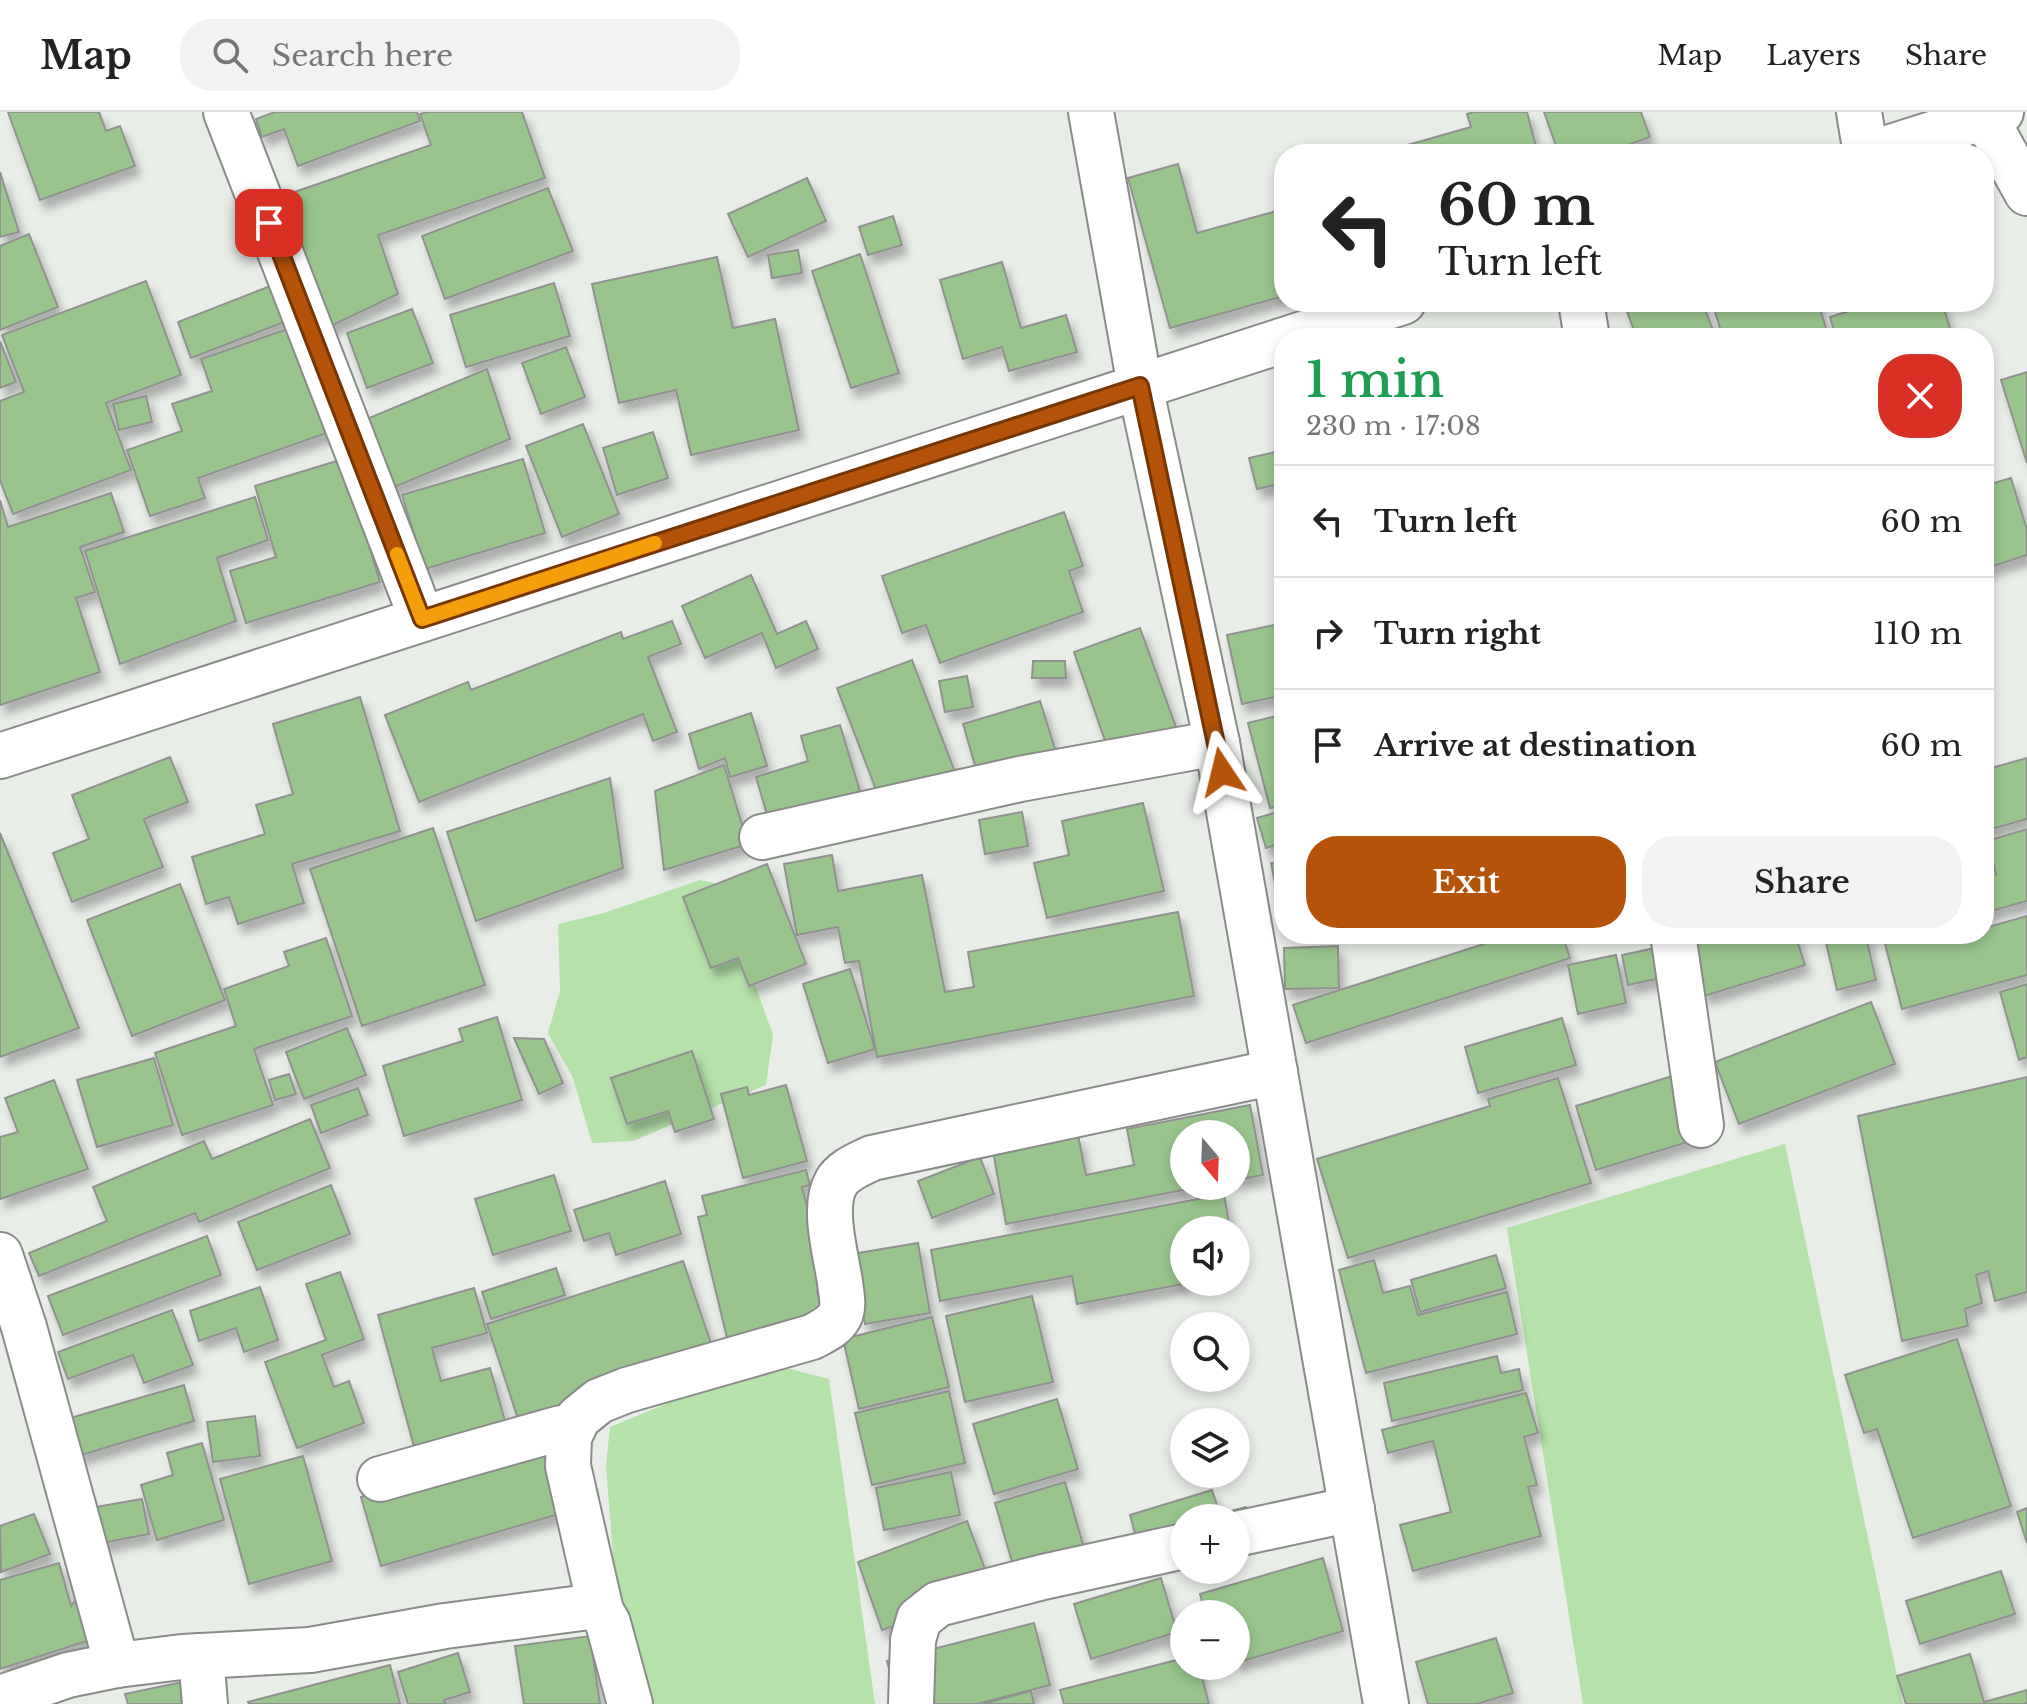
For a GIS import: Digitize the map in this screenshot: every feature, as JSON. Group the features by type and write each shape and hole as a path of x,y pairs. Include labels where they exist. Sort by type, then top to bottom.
{"street":[{"path":"226,112 422,619"},
{"path":"1091,112 1140,386 1217,743 1386,1704"},
{"path":"1859,112 1866,144"},
{"path":"1900,144 1993,115 2027,193"},
{"path":"1321,328 1372,312"},
{"path":"0,756 1274,343"},
{"path":"762,837 1020,779 1217,743"},
{"path":"1674,944 1701,1125"},
{"path":"630,1704 608,1623 601,1611 568,1466 569,1437 578,1418 599,1401 627,1390 812,1337 830,1328 840,1314 842,1299 830,1214 831,1195 837,1181 851,1168 872,1158 1275,1072"},
{"path":"0,1255 24,1327 117,1665"},
{"path":"380,1479 561,1428 569,1437"},
{"path":"1250,1531 1352,1509"},
{"path":"911,1704 913,1640 919,1619 938,1604 1170,1549"},
{"path":"0,1698 68,1675 117,1665 201,1656 310,1650 460,1624 589,1607 601,1611"},
{"path":"201,1656 205,1704"}],"shaded area":[{"path":"700,880 728,886 752,976 773,1035 766,1085 633,1141 592,1143 573,1078 548,1033 560,991 558,924 604,913"},
{"path":"1785,1144 1903,1704 1583,1704 1507,1228"},
{"path":"783,1367 829,1379 875,1704 641,1704 616,1594 606,1466 610,1427 730,1380"}],"building":[{"path":"8,112 99,112 106,131 120,126 135,166 40,200"},
{"path":"275,112 417,112 420,121 298,166 284,129 262,137 256,119"},
{"path":"522,112 545,178 378,235 398,294 316,333 283,196 431,145 420,114"},
{"path":"1527,112 1535,144 1411,144 1471,127 1467,114"},
{"path":"1544,112 1641,112 1650,137 1631,144 1555,144"},
{"path":"1178,164 1197,233 1274,212 1274,299 1170,328 1128,178"},
{"path":"0,172 19,232 0,237"},
{"path":"807,178 826,221 748,257 728,214"},
{"path":"548,188 573,251 445,299 422,236"},
{"path":"893,216 902,245 868,255 859,227"},
{"path":"29,234 58,307 0,330 0,246"},
{"path":"798,250 802,273 772,278 768,255"},
{"path":"860,254 899,373 851,388 812,271"},
{"path":"717,257 733,328 775,319 799,430 691,455 676,390 619,403 592,284"},
{"path":"1002,262 1021,328 1066,315 1077,352 1009,371 1002,347 963,359 940,280"},
{"path":"146,281 181,375 106,403 131,470 13,514 0,480 0,401 24,392 2,335"},
{"path":"554,283 570,336 466,367 450,315"},
{"path":"273,285 287,321 191,358 178,322"},
{"path":"412,309 433,363 367,388 347,333"},
{"path":"1627,312 1706,312 1712,328 1633,328"},
{"path":"1715,312 1821,312 1826,328 1720,328"},
{"path":"1846,312 1945,312 1950,328 1833,328 1830,317"},
{"path":"296,326 344,427 198,478 205,498 150,516 127,450 182,431 172,404 212,391 201,359"},
{"path":"0,341 16,382 0,388"},
{"path":"566,347 585,397 541,414 522,363"},
{"path":"487,369 510,439 380,493 357,423"},
{"path":"2027,372 2027,463 2001,380"},
{"path":"146,396 152,422 119,430 113,404"},
{"path":"583,424 619,514 562,537 526,446"},
{"path":"653,432 668,478 617,495 603,448"},
{"path":"1274,452 1274,485 1257,489 1249,458"},
{"path":"343,459 380,582 246,623 230,571 276,557 255,486"},
{"path":"523,459 545,533 425,569 402,495"},
{"path":"2011,478 2027,530 2027,555 1994,566 1994,483"},
{"path":"111,493 124,532 80,547 95,592 76,598 100,672 0,705 0,500 8,527"},
{"path":"255,497 268,540 217,558 236,621 120,664 85,551"},
{"path":"1064,512 1083,566 1069,571 1083,612 940,663 926,625 902,633 882,576"},
{"path":"751,575 777,634 806,621 818,649 776,668 762,633 705,658 682,606"},
{"path":"672,621 681,644 648,657 677,732 653,741 643,714 419,802 385,715 468,682 471,690 621,632 623,639"},
{"path":"1274,625 1274,697 1242,704 1227,635"},
{"path":"1140,628 1176,727 1109,752 1074,652"},
{"path":"912,660 955,772 880,800 837,688"},
{"path":"1033,661 1065,661 1066,678 1032,678"},
{"path":"967,676 973,707 945,712 939,681"},
{"path":"360,697 400,831 292,864 304,903 238,924 229,897 206,904 192,857 265,834 256,805 293,794 273,724"},
{"path":"1040,701 1057,755 979,779 963,724"},
{"path":"751,713 767,766 730,777 725,758 699,769 689,734"},
{"path":"1274,716 1274,807 1270,808 1248,723"},
{"path":"840,725 862,798 770,825 756,777 808,761 801,736"},
{"path":"170,757 188,802 144,819 163,867 72,902 53,853 89,839 72,795"},
{"path":"2027,758 2027,819 1994,828 1994,767"},
{"path":"724,765 748,844 664,870 655,791"},
{"path":"610,778 623,868 476,921 447,832"},
{"path":"1143,803 1164,891 1047,918 1034,863 1069,855 1062,821"},
{"path":"1022,812 1028,846 985,854 979,820"},
{"path":"1274,813 1274,845 1266,848 1257,818"},
{"path":"433,828 485,985 362,1026 310,869"},
{"path":"2027,829 2027,901 1994,910 1996,874 1994,839"},
{"path":"0,833 79,1028 0,1057"},
{"path":"832,855 838,891 922,875 945,992 974,987 968,952 1178,912 1194,996 877,1057 859,961 845,963 838,927 797,935 784,864"},
{"path":"767,864 806,964 749,986 738,958 711,968 683,897"},
{"path":"180,884 225,1000 132,1036 87,920"},
{"path":"2027,916 2027,975 1902,1009 1885,944 1994,944 1994,925"},
{"path":"326,938 352,1016 254,1049 273,1105 182,1135 155,1053 236,1026 224,989 289,966 284,952"},
{"path":"1484,944 1565,944 1570,958 1306,1043 1293,1005"},
{"path":"1688,944 1798,944 1805,965 1704,996"},
{"path":"1826,944 1868,944 1876,980 1837,990"},
{"path":"1669,945 1675,975 1628,985 1622,955"},
{"path":"1338,946 1339,988 1285,989 1284,948"},
{"path":"1616,955 1626,1003 1578,1014 1568,965"},
{"path":"850,969 875,1049 828,1063 803,984"},
{"path":"2027,984 2027,1057 2019,1060 2000,992"},
{"path":"1871,1002 1895,1064 1739,1124 1715,1062"},
{"path":"497,1017 522,1100 404,1136 383,1066 463,1041 459,1029"},
{"path":"1562,1018 1576,1065 1478,1093 1465,1047"},
{"path":"347,1028 366,1075 304,1099 286,1052"},
{"path":"514,1038 544,1039 563,1083 539,1094"},
{"path":"692,1051 714,1119 675,1132 668,1111 627,1124 611,1078"},
{"path":"154,1058 173,1125 97,1147 77,1080"},
{"path":"1685,1072 1704,1137 1596,1170 1576,1106"},
{"path":"289,1074 296,1094 275,1100 269,1080"},
{"path":"2027,1077 2027,1292 1995,1301 1988,1271 1976,1275 1982,1303 1965,1309 1968,1326 1902,1341 1858,1116"},
{"path":"1558,1078 1591,1183 1348,1258 1317,1159 1490,1106 1488,1099"},
{"path":"54,1080 88,1169 0,1199 0,1137 18,1132 5,1098"},
{"path":"786,1085 807,1161 743,1178 721,1094 747,1087 749,1095"},
{"path":"358,1088 368,1115 321,1133 311,1105"},
{"path":"1250,1105 1263,1175 1250,1177 1250,1120 1173,1120"},
{"path":"310,1119 330,1168 199,1222 195,1213 39,1276 29,1253 107,1221 93,1187 204,1141 212,1159"},
{"path":"1170,1121 1170,1193 1006,1224 993,1151 1078,1135 1086,1175 1134,1165 1127,1129"},
{"path":"980,1157 994,1194 932,1218 918,1181"},
{"path":"806,1170 810,1185 802,1187 807,1206 812,1205 825,1289 817,1291 824,1319 728,1342 698,1217 707,1215 702,1196"},
{"path":"554,1175 571,1231 493,1255 475,1199"},
{"path":"665,1181 681,1234 616,1255 609,1233 584,1241 574,1210"},
{"path":"331,1185 350,1234 257,1270 238,1222"},
{"path":"1193,1200 1225,1200 1228,1216 1170,1216 1170,1287 1077,1304 1072,1276 940,1301 931,1250"},
{"path":"207,1236 221,1275 63,1335 48,1296"},
{"path":"918,1243 930,1313 865,1324 852,1254"},
{"path":"1496,1255 1506,1288 1420,1312 1411,1280"},
{"path":"1374,1260 1383,1293 1410,1286 1418,1315 1507,1292 1517,1334 1366,1373 1339,1270"},
{"path":"683,1261 717,1361 520,1425 487,1324"},
{"path":"556,1268 565,1295 491,1319 482,1292"},
{"path":"340,1272 364,1339 322,1355 334,1387 349,1381 364,1423 297,1448 265,1362 326,1340 306,1284"},
{"path":"260,1287 278,1340 244,1352 236,1328 199,1341 190,1311"},
{"path":"474,1288 487,1333 432,1348 441,1381 490,1368 509,1435 418,1461 378,1315"},
{"path":"1032,1296 1053,1382 965,1402 946,1316"},
{"path":"172,1310 193,1365 144,1383 133,1355 68,1379 58,1352"},
{"path":"932,1317 949,1387 859,1409 843,1339"},
{"path":"1957,1339 2011,1506 1913,1538 1877,1429 1864,1433 1845,1375"},
{"path":"1497,1356 1501,1373 1519,1369 1523,1390 1392,1421 1384,1383"},
{"path":"184,1385 194,1421 78,1456 67,1419"},
{"path":"949,1391 965,1463 872,1485 855,1413"},
{"path":"1526,1393 1538,1433 1524,1437 1537,1485 1528,1487 1541,1536 1413,1571 1400,1525 1451,1512 1433,1441 1388,1453 1382,1430"},
{"path":"1057,1399 1078,1469 994,1494 973,1424"},
{"path":"255,1416 260,1456 213,1462 207,1422"},
{"path":"202,1443 224,1520 157,1540 141,1485 173,1475 167,1453"},
{"path":"547,1443 566,1512 381,1566 361,1497"},
{"path":"303,1456 332,1561 249,1584 220,1479"},
{"path":"951,1472 960,1515 884,1530 876,1488"},
{"path":"1065,1482 1089,1565 1019,1586 995,1503"},
{"path":"1212,1490 1217,1504 1170,1504 1170,1558 1144,1566 1130,1515"},
{"path":"142,1499 149,1534 97,1544 90,1508"},
{"path":"2027,1508 2027,1543 2017,1512"},
{"path":"34,1514 50,1554 1,1572 0,1526"},
{"path":"967,1521 993,1590 882,1630 858,1562"},
{"path":"1323,1558 1343,1631 1250,1659 1250,1600 1202,1600 1200,1594 1234,1584 1250,1584 1250,1579"},
{"path":"59,1563 71,1606 81,1593 87,1641 0,1669 0,1580"},
{"path":"2001,1571 2015,1614 1920,1644 1906,1601"},
{"path":"1161,1578 1170,1608 1170,1634 1091,1659 1074,1604"},
{"path":"1034,1623 1050,1685 977,1704 898,1704 887,1661"},
{"path":"590,1636 600,1704 524,1704 515,1646"},
{"path":"1496,1638 1513,1693 1477,1704 1428,1704 1416,1662"},
{"path":"458,1653 470,1692 444,1700 446,1704 408,1704 398,1672"},
{"path":"1970,1654 1984,1702 2027,1690 2027,1704 1906,1704 1897,1676"},
{"path":"1170,1662 1170,1680 1203,1680 1209,1704 1064,1704 1060,1690"},
{"path":"390,1665 400,1704 248,1702"},
{"path":"202,1678 208,1704 128,1704 125,1694"},
{"path":"1031,1691 1034,1704 982,1704"}],"slow traffic":[{"path":"397,554 422,619 655,543"}],"route":[{"path":"269,223 422,619 1140,386 1222,772"}]}
